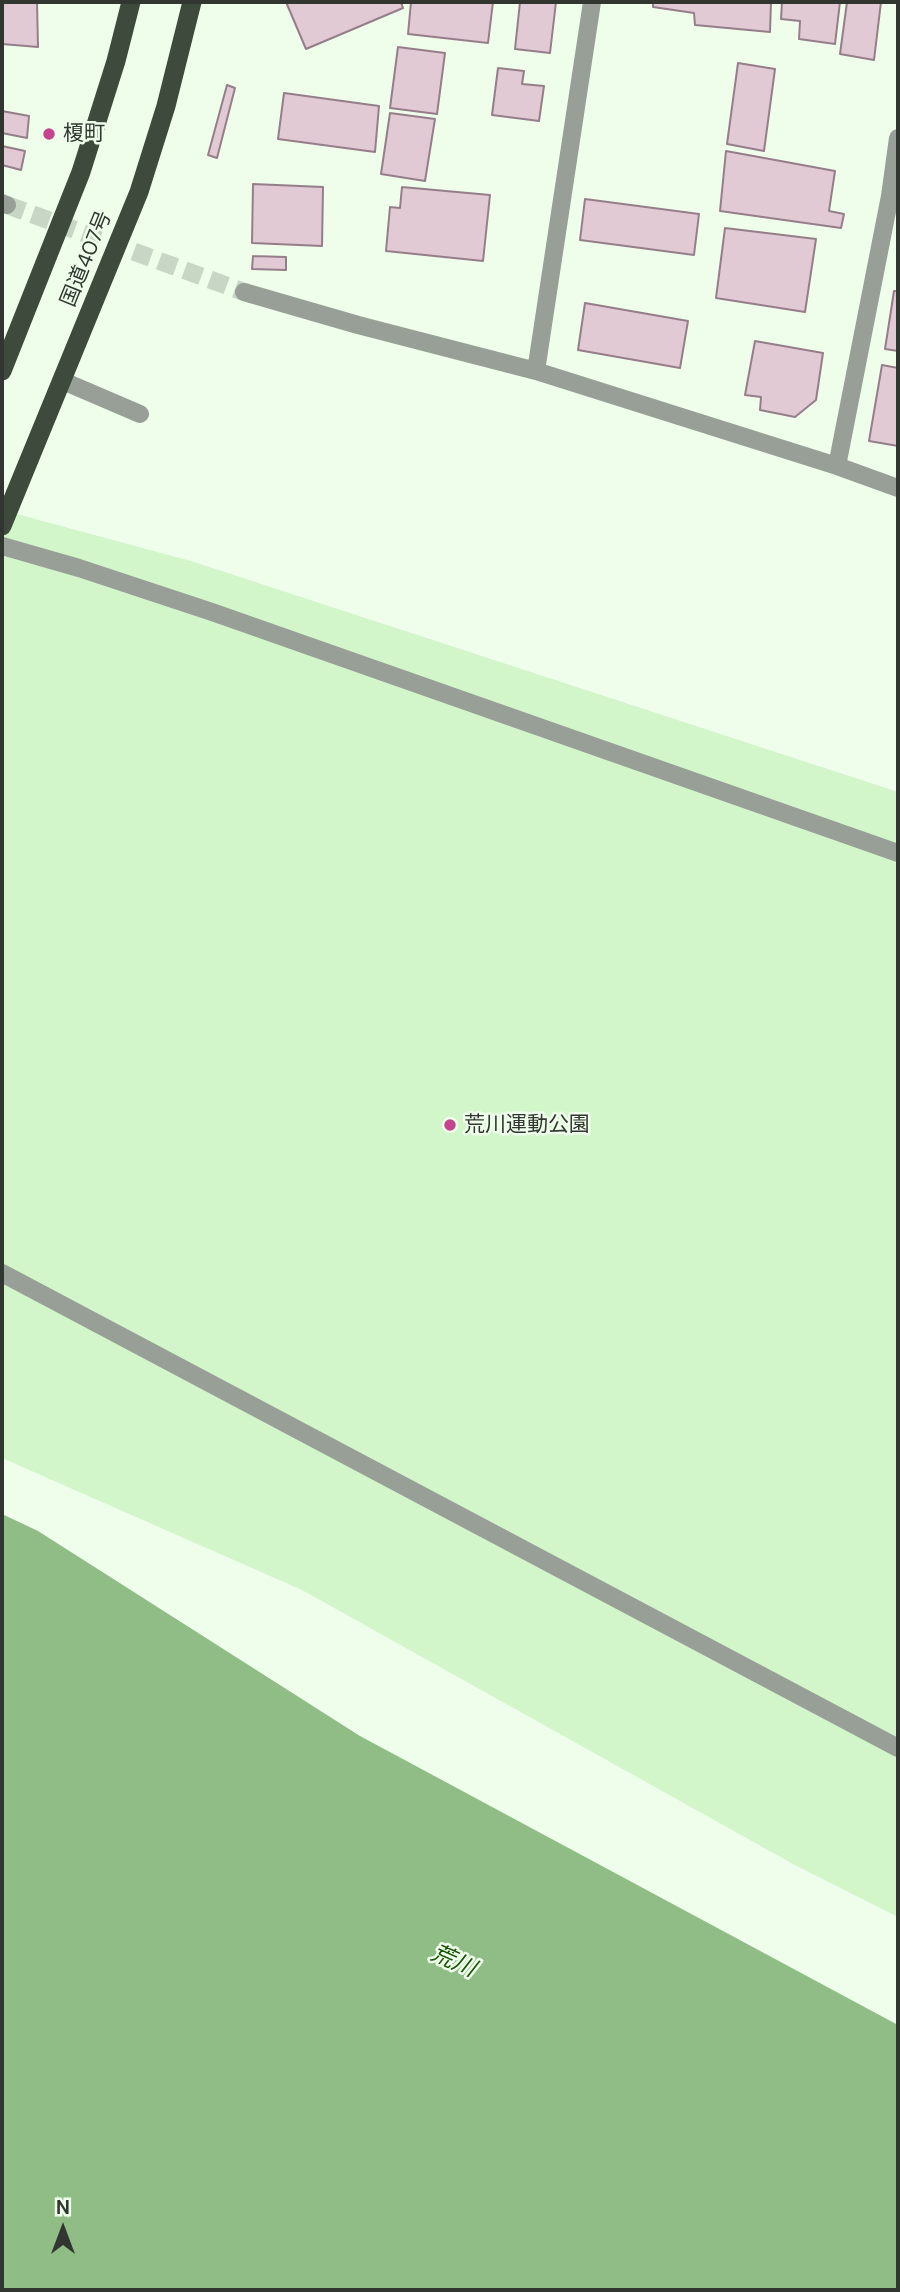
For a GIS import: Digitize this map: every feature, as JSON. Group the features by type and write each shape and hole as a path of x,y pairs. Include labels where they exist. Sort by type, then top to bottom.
{"highway":[{"name":"国道407号","path":"3,366 81,172 116,61 131,2"},
{"name":"国道407号","path":"2,526 138,192 166,106 191,2"}],"street":[{"path":"536,371 592,2"},
{"path":"836,466 894,197 898,138"},
{"path":"244,292 536,371 898,488"},
{"path":"63,381 141,414"},
{"path":"2,547 79,568 212,612 898,853"},
{"path":"2,1273 898,1748"}],"shaded area":[{"name":"荒川運動公園","path":"2,510 194,562 898,792 898,1917 793,1864 302,1590 2,1458"}],"water":[{"name":"荒川","path":"2,1514 38,1531 360,1736 898,2025 898,2290 2,2290"}],"building":[{"path":"2,2 37,2 38,47 2,44"},
{"path":"286,2 401,2 403,8 306,49"},
{"path":"411,2 493,2 488,43 408,34"},
{"path":"520,2 556,2 550,53 515,49"},
{"path":"653,2 771,2 770,32 695,25 694,13 653,7"},
{"path":"782,2 840,2 835,44 799,39 800,21 781,19"},
{"path":"847,2 881,2 874,60 840,54"},
{"path":"398,47 445,53 437,114 390,108"},
{"path":"738,63 775,69 764,151 727,144"},
{"path":"498,68 524,71 522,84 544,86 539,121 492,115"},
{"path":"227,85 235,88 217,158 208,155"},
{"path":"284,93 379,106 375,152 278,139"},
{"path":"2,111 29,116 27,138 2,133"},
{"path":"390,113 435,119 425,181 381,174"},
{"path":"2,146 25,151 21,170 2,165"},
{"path":"726,151 835,171 829,211 844,214 841,228 720,211"},
{"path":"253,184 323,187 322,246 252,243"},
{"path":"402,187 490,195 483,261 386,251 390,207 400,208"},
{"path":"585,199 699,214 694,255 580,240"},
{"path":"725,228 816,239 805,312 716,298"},
{"path":"253,256 286,257 286,270 252,269"},
{"path":"894,291 898,291 898,351 885,349"},
{"path":"585,303 688,321 680,368 578,350"},
{"path":"755,341 823,353 816,400 795,417 760,410 761,397 745,395"},
{"path":"882,365 898,368 898,446 869,441"}],"tunnel":[{"path":"7,205 244,292"}],"place":[{"name":"榎町","path":"49,134"},
{"name":"荒川運動公園","path":"450,1125"}]}
